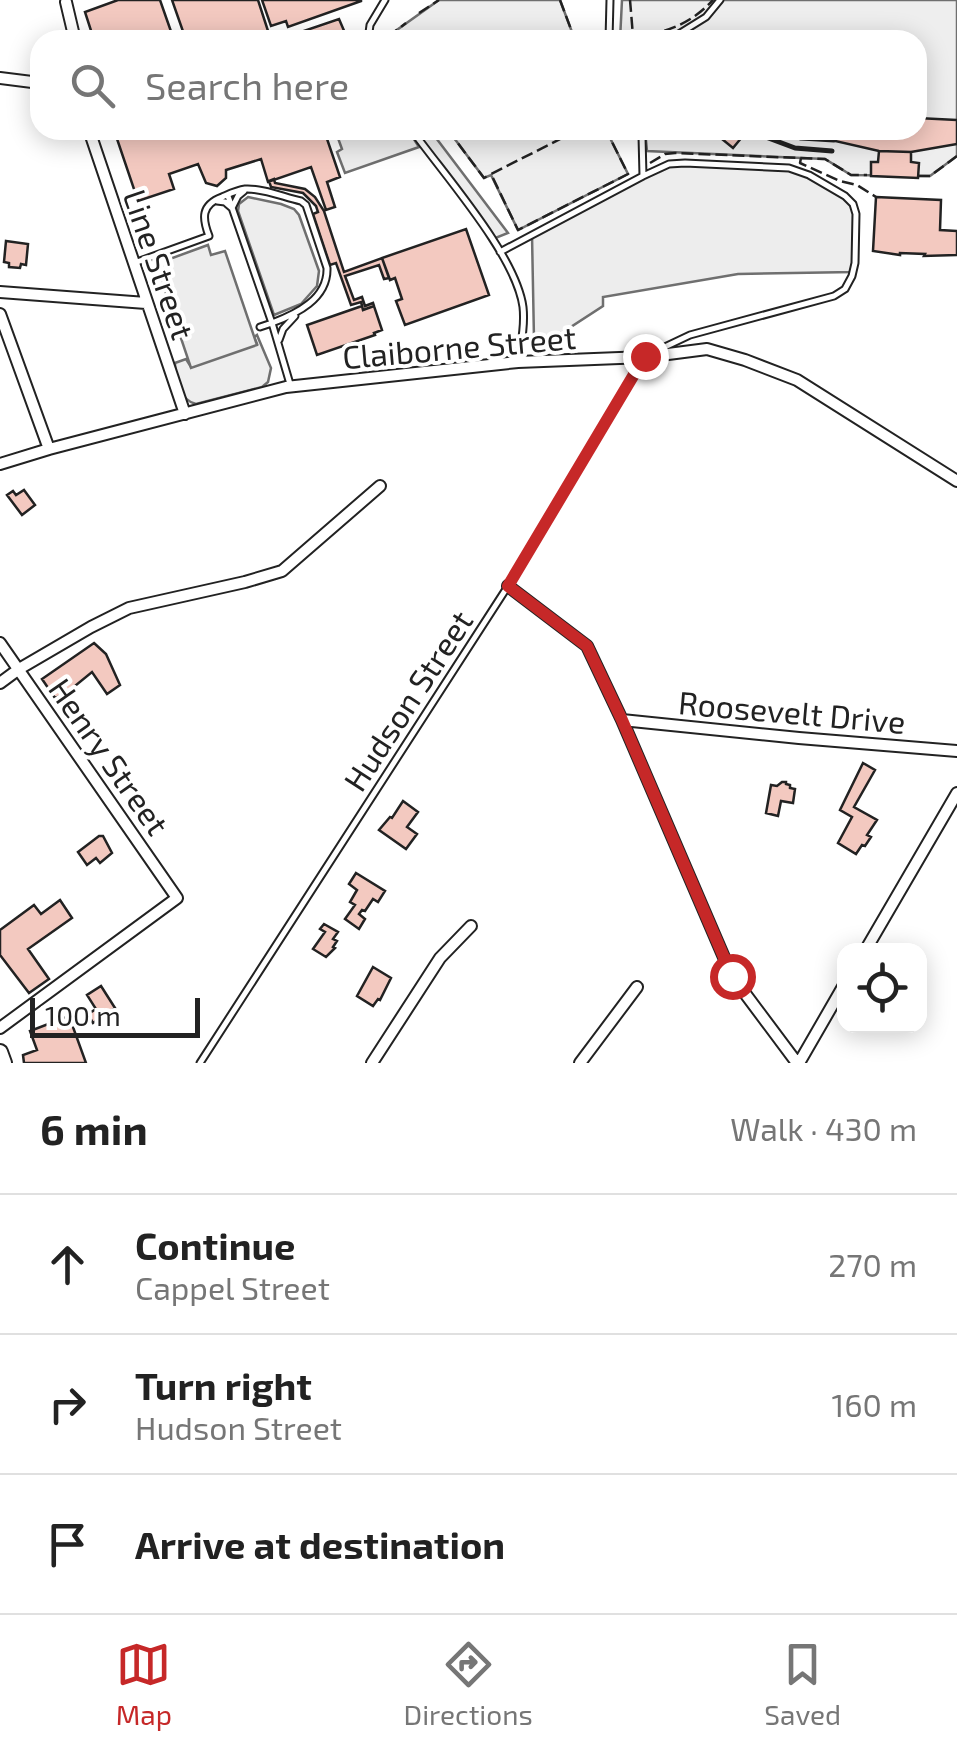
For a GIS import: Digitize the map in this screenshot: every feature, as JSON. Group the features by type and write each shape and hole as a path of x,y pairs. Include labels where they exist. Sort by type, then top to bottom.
{"main road":[{"path":"0,1052 4,1063"}],"street":[{"path":"66,2 73,30"},
{"path":"0,78 30,82"},
{"name":"Line Street","path":"92,140 185,414"},
{"path":"0,292 146,304"},
{"path":"0,314 49,449"},
{"name":"Claiborne Street","path":"0,464 291,387 518,362 707,349 797,380 957,481"},
{"path":"0,683 19,668 129,608 282,571 380,486"},
{"path":"508,586 587,646 732,976 798,1063 837,997"},
{"name":"Henry Street","path":"0,643 177,898 0,1028"},
{"name":"Roosevelt Drive","path":"622,720 957,750"},
{"path":"869,943 957,792"},
{"path":"372,1063 440,958 471,926"},
{"path":"580,1063 637,987"}],"lane":[{"path":"369,30 384,0"},
{"path":"609,30 610,0"},
{"path":"685,30 706,17 720,0"},
{"path":"419,140 493,239 523,303 518,362"},
{"path":"642,140 644,176"},
{"path":"500,252 669,164 789,168 845,196 856,214 855,262 844,289 810,304 690,335 645,356"},
{"path":"133,264 209,236 204,214 212,202 227,195 246,189 306,205 328,276 283,330 278,344"},
{"path":"232,208 246,189"},
{"path":"227,195 291,387"},
{"path":"212,202 225,202 232,208"},
{"path":"260,326 301,312"},
{"name":"Hudson Street","path":"200,1063 508,586 645,356"}],"shaded area":[{"path":"439,0 560,0 571,30 397,30"},
{"path":"622,0 957,0 957,156 930,176 851,175 825,159 647,151 646,140 927,140 927,30 620,30"},
{"path":"339,140 414,140 419,147 345,173 337,152 342,149"},
{"path":"419,140 438,140 508,233 493,239"},
{"path":"456,140 611,140 628,174 518,230 491,175 484,178"},
{"path":"669,164 789,168 845,196 856,214 853,272 738,274 603,297 603,306 563,332 534,339 532,235"},
{"path":"248,197 294,209 319,271 317,286 301,304 274,315 238,211 239,204"},
{"path":"208,245 211,255 225,251 257,345 191,368 156,264"},
{"path":"257,335 271,368 268,382 262,387 196,404 186,398 177,382 175,363 186,359 191,367 257,344"}],"building":[{"path":"118,0 160,0 170,30 91,30 85,12"},
{"path":"172,0 258,0 268,30 182,30"},
{"path":"262,0 361,1 288,27 286,21 271,26"},
{"path":"339,19 344,30 307,30"},
{"path":"927,118 957,120 957,144 911,152 879,151 835,141 927,140"},
{"path":"117,140 327,140 340,177 327,182 335,207 326,210 311,167 268,182 261,159 226,170 226,178 217,186 206,183 198,164 169,174 174,189 138,201"},
{"path":"723,140 740,140 733,148"},
{"path":"879,151 911,152 911,162 919,163 918,178 871,176 871,162 878,162"},
{"path":"274,179 275,183 305,189 315,197 324,211 344,272 382,258 389,278 384,279 379,265 345,276 354,300 362,297 365,306 374,306 363,310 361,302 351,305 336,263 330,265 313,214 318,212 316,206 303,193 271,187 269,181"},
{"path":"876,197 941,200 940,230 957,231 957,255 873,251"},
{"path":"466,229 489,295 405,325 396,301 402,299 395,278 390,280 382,258"},
{"path":"6,241 28,244 26,265 9,267 4,262"},
{"path":"362,306 363,310 374,306 382,330 317,355 307,325"},
{"path":"24,490 35,505 22,515 7,495"},
{"path":"94,643 106,654 120,685 107,694 92,672 55,698 42,679"},
{"path":"863,763 875,770 854,807 877,820 867,835 871,837 856,854 838,843 852,817 840,810"},
{"path":"782,782 795,789 793,803 781,801 778,816 766,813 771,785"},
{"path":"403,801 418,812 407,827 417,834 406,849 379,830"},
{"path":"103,836 112,853 100,863 96,858 87,865 78,852"},
{"path":"356,873 385,891 378,902 373,899 359,914 365,919 359,929 345,919 355,905 350,902 357,890 349,884"},
{"path":"60,900 72,918 28,949 49,979 29,993 0,955 0,930 34,905 41,914"},
{"path":"324,924 338,932 333,939 337,941 335,948 326,957 313,949 325,932 320,929"},
{"path":"373,967 391,978 373,1006 357,996"},
{"path":"101,986 115,1008 93,1023 88,1014 96,1009 87,995"},
{"path":"69,1016 86,1063 24,1063 23,1055 37,1050 30,1031"}],"fence":[{"path":"419,13 439,0"},
{"path":"560,0 571,30"},
{"path":"630,0 632,30"},
{"path":"664,30 696,15 713,0"},
{"path":"397,30 406,23"},
{"path":"456,140 484,178 491,174"},
{"path":"558,140 491,174 518,230 628,174 611,140"},
{"path":"650,163 675,153 825,159 851,175 867,175"},
{"path":"918,176 930,176 957,156"},
{"path":"801,158 800,163 857,185 876,197"}],"wall":[{"path":"774,140 795,148 832,151"}],"route":[{"path":"645,356 508,586 587,646 732,976"}]}
